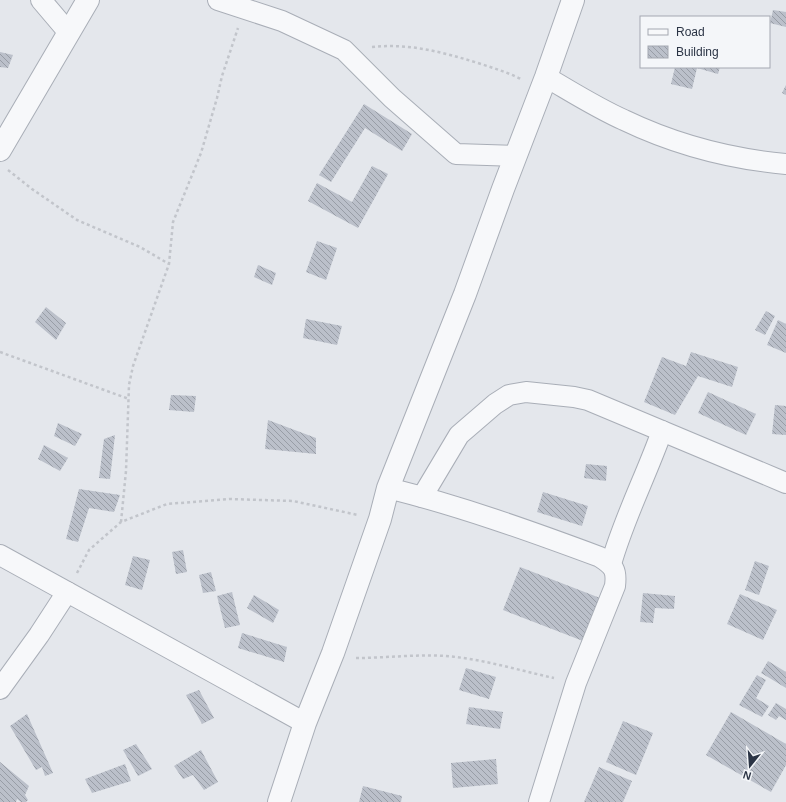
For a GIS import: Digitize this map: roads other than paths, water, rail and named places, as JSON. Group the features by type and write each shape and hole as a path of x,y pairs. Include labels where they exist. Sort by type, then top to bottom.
{"street":[{"path":"41,0 69,33"},
{"path":"3,159 88,0"},
{"path":"218,0 282,21 344,50 392,98 456,154 516,156"},
{"path":"279,802 305,723 333,653 380,519 388,488 465,294 574,0"},
{"path":"544,83 643,129 674,141 762,162 786,164"},
{"path":"422,497 459,435 495,404 509,395 526,392 588,400 786,483"},
{"path":"611,564 618,539 662,431"},
{"path":"388,488 512,525 600,557 611,564 616,574 615,586 576,683 539,802"},
{"path":"0,555 305,723"},
{"path":"0,689 40,635 67,592"}]}
